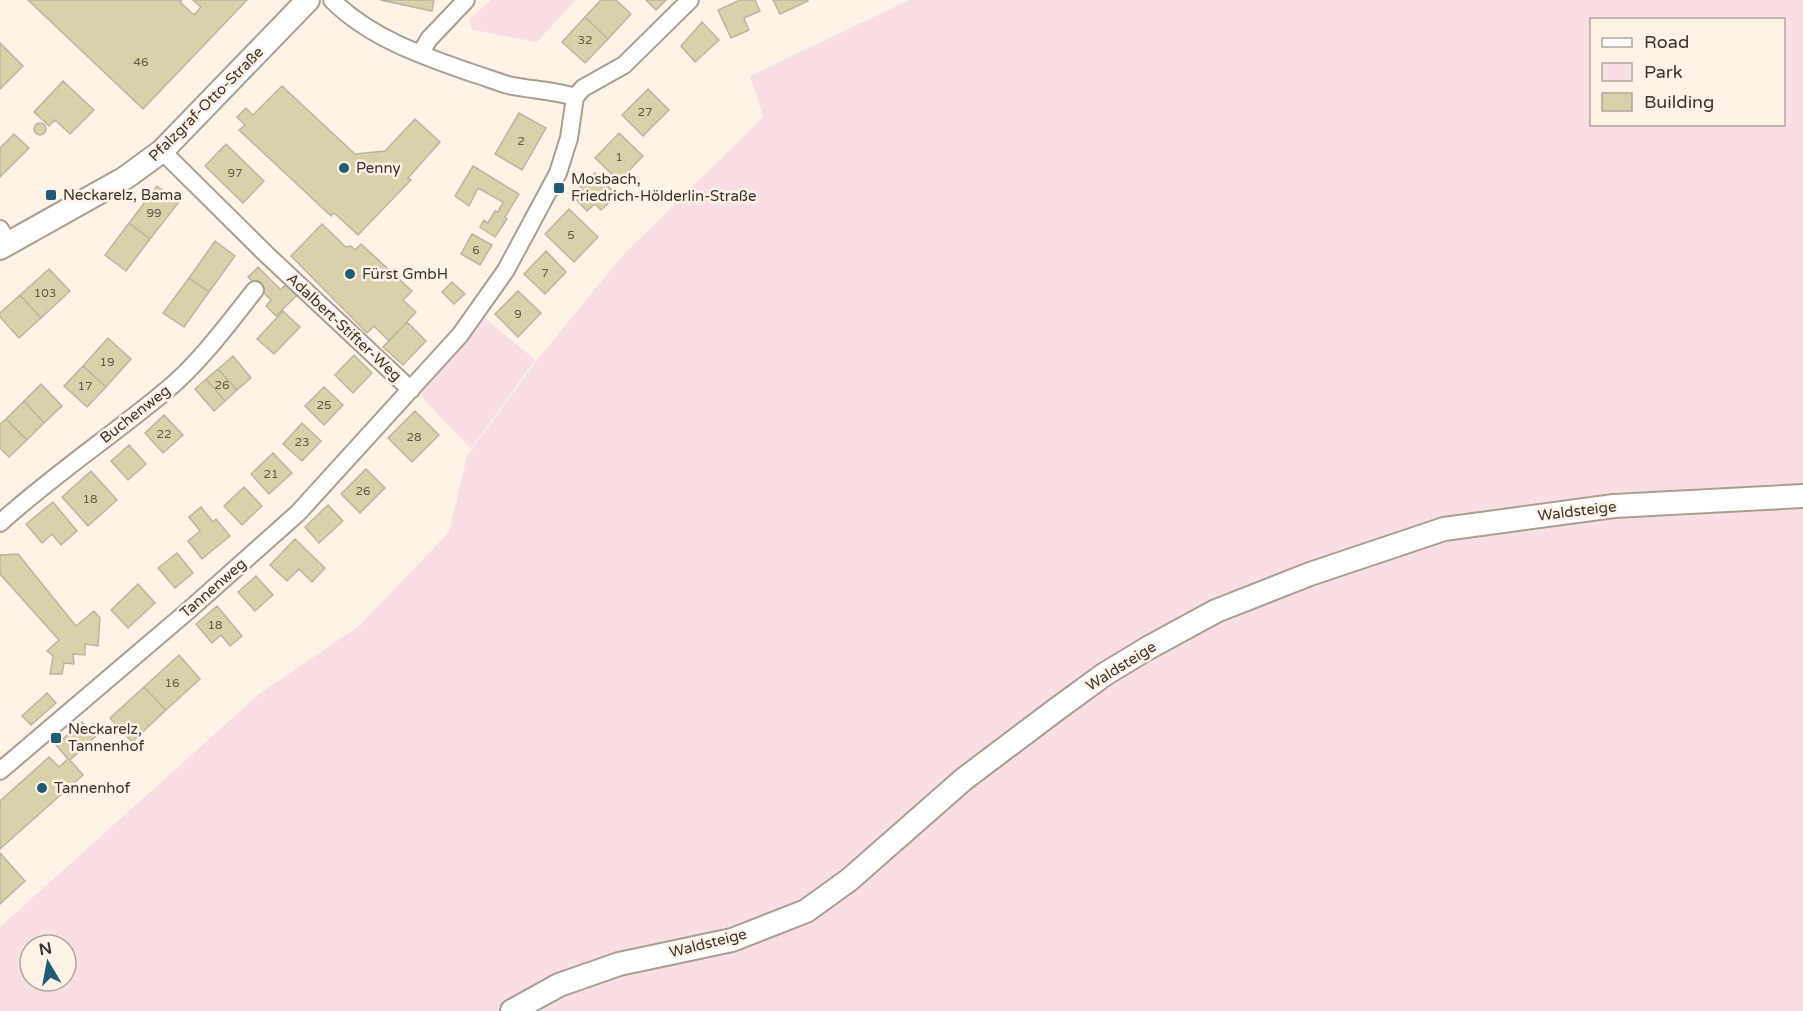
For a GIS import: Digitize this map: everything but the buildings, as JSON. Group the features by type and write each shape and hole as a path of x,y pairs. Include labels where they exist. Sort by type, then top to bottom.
{"street":[{"name":"Pfalzgraf-Otto-Straße","path":"3,240 125,178 162,151 308,0"},
{"path":"332,0 342,10 376,33 420,54 509,85 558,92 575,97 583,88 624,65 690,0"},
{"path":"420,54 429,39 466,0"},
{"name":"Adalbert-Stifter-Weg","path":"162,151 266,254 411,390 460,335 506,270 558,173 569,138 575,97"},
{"name":"Buchenweg","path":"0,523 30,496 169,388 211,345 255,290"},
{"name":"Tannenweg","path":"0,771 189,610 298,513 411,390"},
{"name":"Waldsteige","path":"512,1011 559,985 619,964 732,940 806,911 849,880 964,779 1057,709 1148,648 1216,611 1310,574 1444,529 1614,506 1803,496"}],"green space":[{"path":"491,0 576,0 537,42 472,30 469,20"},
{"path":"909,0 1803,0 1803,1011 0,1011 0,927 259,694 359,626 449,532 467,456 537,360 622,256 763,117 750,76"},
{"path":"484,317 535,360 471,449 424,400 422,392"}],"place":[{"name":"Penny","path":"344,168"},
{"name":"Mosbach, Friedrich-Hölderlin-Straße","path":"559,188"},
{"name":"Neckarelz, Bama","path":"51,195"},
{"name":"Fürst GmbH","path":"350,274"},
{"name":"Neckarelz, Tannenhof","path":"56,738"},
{"name":"Tannenhof","path":"42,788"}]}
